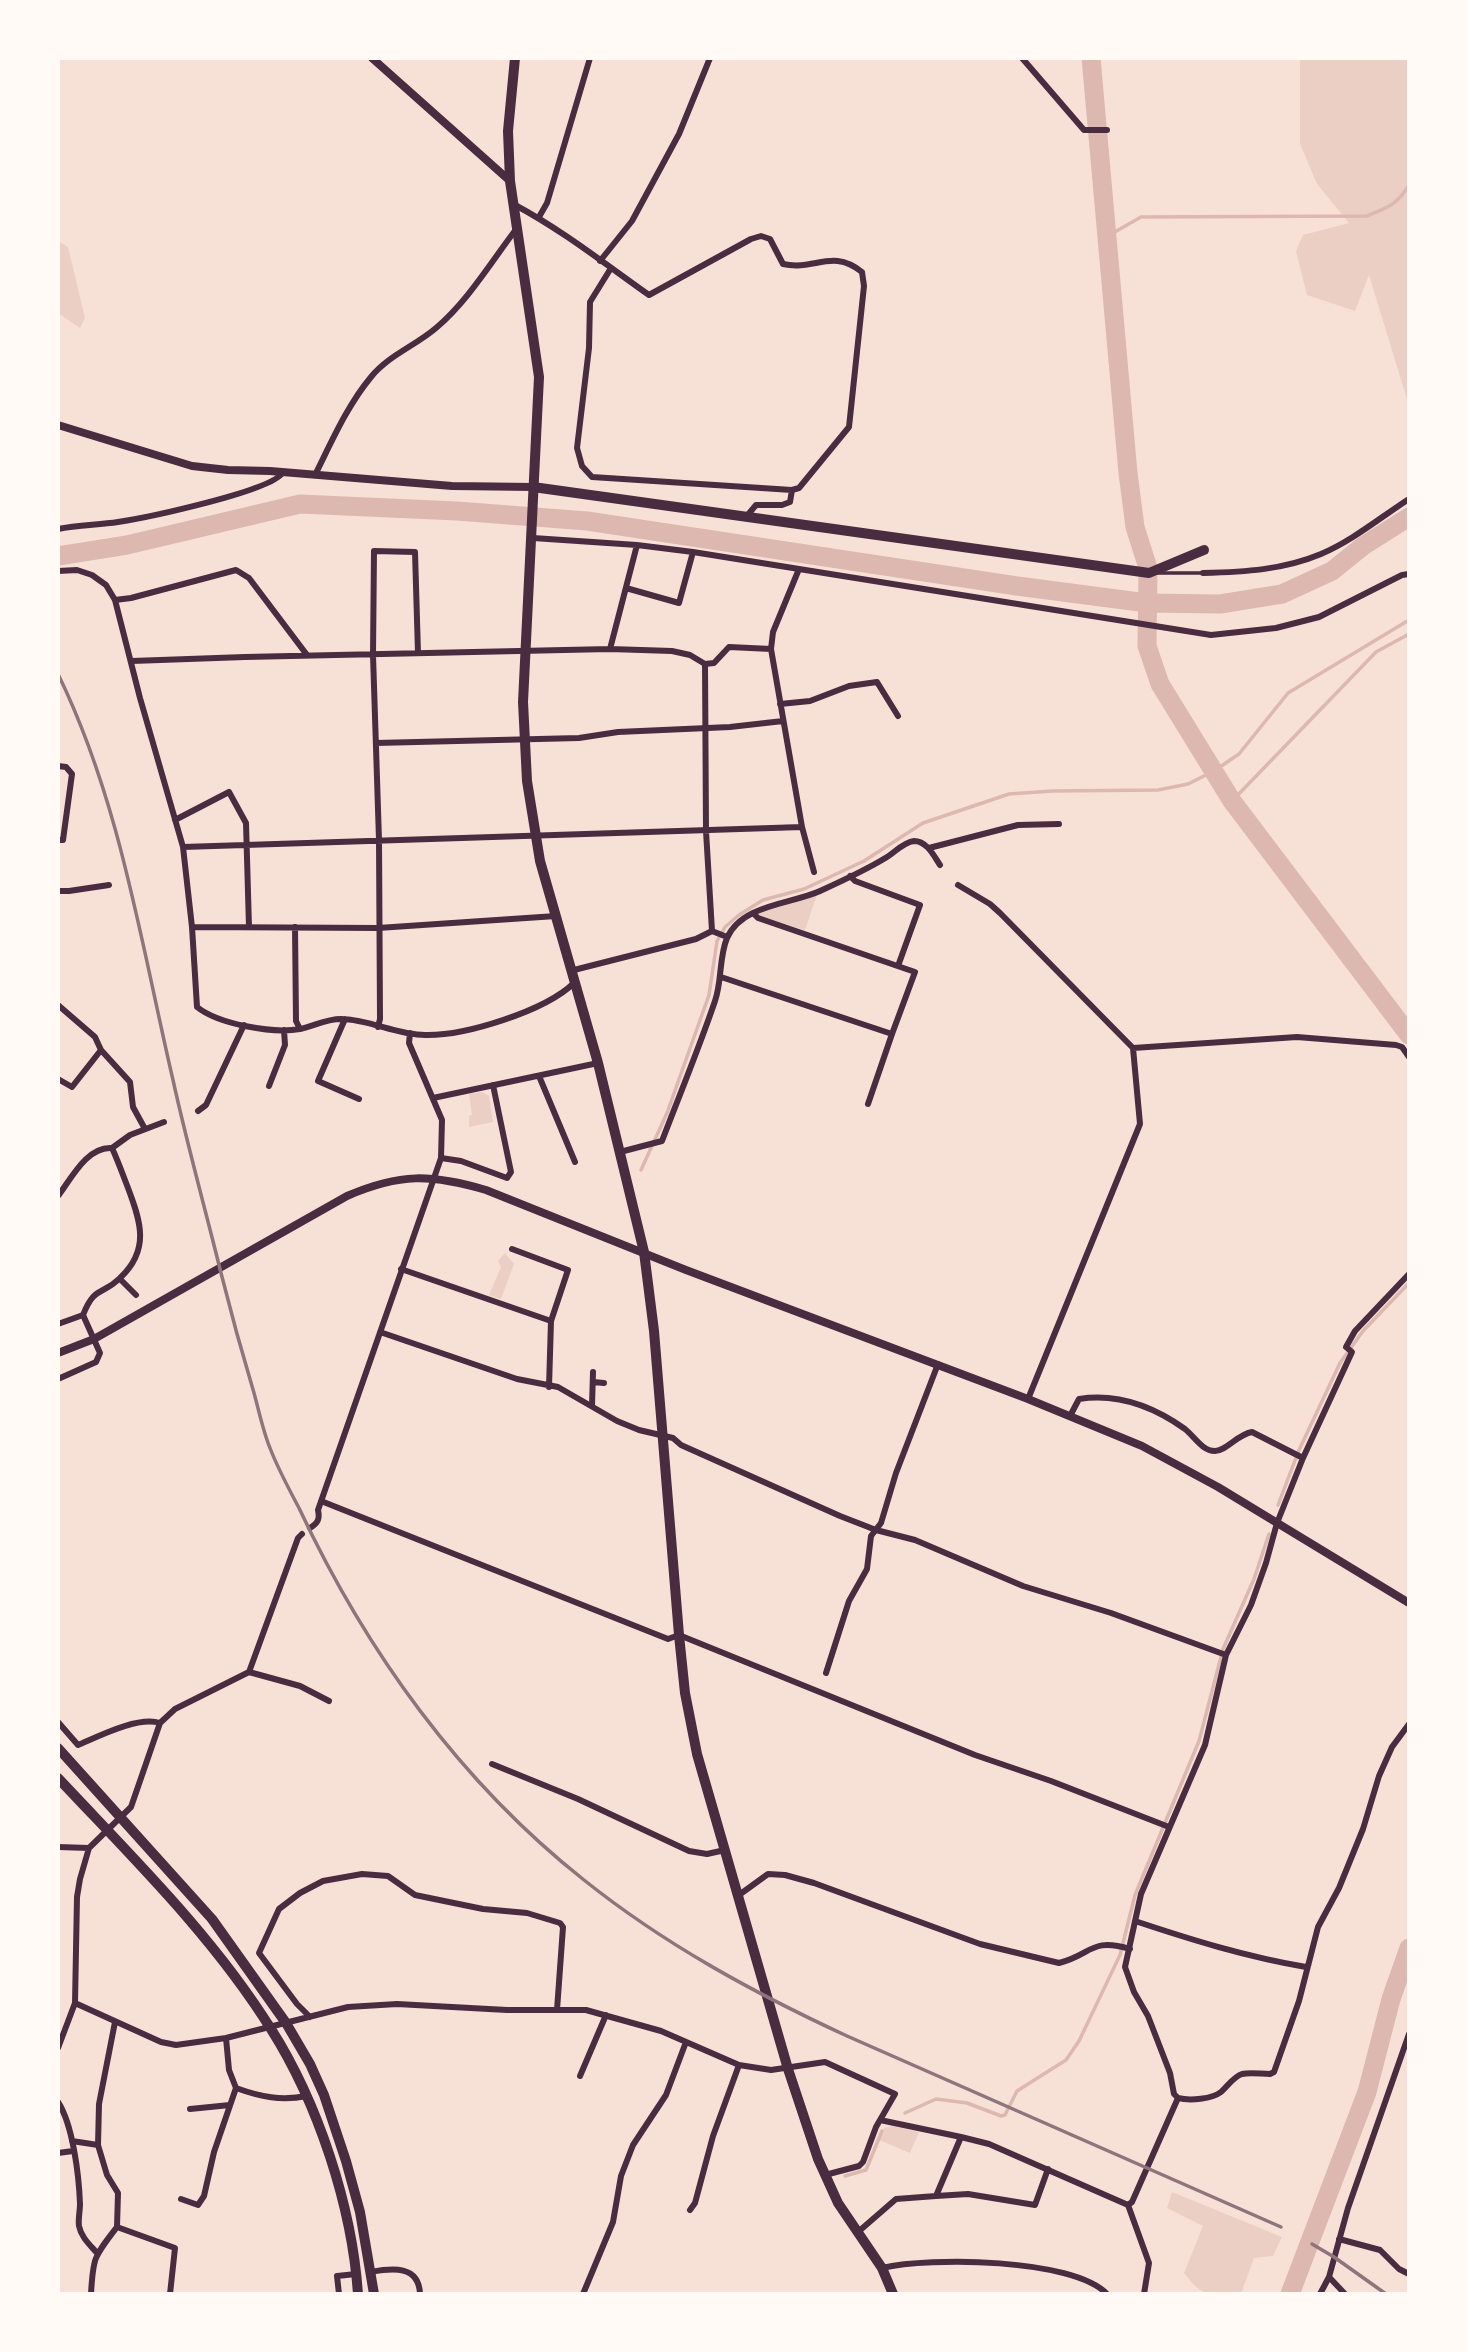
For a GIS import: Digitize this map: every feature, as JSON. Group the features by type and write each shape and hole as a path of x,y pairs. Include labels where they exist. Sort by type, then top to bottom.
{"main road":[{"path":"515,58 508,131 510,181 539,377 525,652 524,740 535,836 570,971 598,1063 644,1252 654,1331 685,1693 697,1754 788,2069 825,2175 838,2203 882,2268 893,2294"},
{"path":"532,493 746,517 1149,573 1204,550"},
{"path":"58,1748 212,1919 286,2023 310,2064 324,2095 346,2161 374,2294"},
{"path":"58,1778 185,1915 271,2028 307,2096 333,2166 346,2214 358,2294"}],"street":[{"path":"372,58 510,181"},
{"path":"539,217 547,203 590,58"},
{"path":"600,261 632,221 679,134 710,58"},
{"path":"1022,58 1084,130 1107,130"},
{"path":"515,205 539,217 600,261 611,268 649,295 761,236 770,239 783,264 792,266 840,260 851,263 862,272 864,286 849,427 799,488 792,490 592,477 582,466 577,448 589,348 590,302 611,268"},
{"path":"315,475 346,413 371,378 385,362 434,331 454,312 517,227"},
{"path":"58,425 192,466 532,493"},
{"path":"58,529 118,522 204,503 263,486 280,478 283,472"},
{"path":"746,517 755,505 782,505 790,502 792,490"},
{"path":"1203,573 1246,572 1292,564 1324,553 1409,499"},
{"path":"533,536 693,552 1211,635 1276,628 1319,617 1402,575 1409,575"},
{"path":"610,649 637,545"},
{"path":"379,1027 374,551 415,552 418,653"},
{"path":"626,588 679,603 693,552"},
{"path":"799,569 773,632 771,649 802,827 814,872"},
{"path":"58,571 77,570 92,575 106,585 115,600 183,848 197,1007 208,1016 244,1025 284,1030 300,1029 327,1019 345,1019 410,1034 426,1035 453,1032 513,1017 564,992 574,983"},
{"path":"115,600 236,570 249,578 307,655"},
{"path":"132,662 307,655 610,649 672,651 690,655 705,664 715,663 729,647 771,649"},
{"path":"705,664 706,831 714,931"},
{"path":"780,704 810,701 849,685 877,682 898,716"},
{"path":"376,743 579,738 618,732 706,729 783,721"},
{"path":"58,766 66,767 72,774 63,840 58,839"},
{"path":"175,820 229,792 246,823 249,927"},
{"path":"929,848 1018,825 1059,824"},
{"path":"183,848 802,827"},
{"path":"620,1152 662,1141 716,998 726,937 736,926 753,913 772,904 805,897 850,876 910,841 919,841 929,848 940,865"},
{"path":"850,876 855,881 920,905 898,966"},
{"path":"58,891 109,885"},
{"path":"958,885 1000,913 1133,1048 1140,1124 1028,1399"},
{"path":"753,913 758,918 915,972 868,1104"},
{"path":"192,928 378,928 556,916"},
{"path":"295,927 296,1021 300,1029"},
{"path":"714,931 726,937"},
{"path":"570,971 696,939 714,931"},
{"path":"721,977 892,1034"},
{"path":"58,1005 95,1037 101,1050 130,1082 133,1107 145,1129"},
{"path":"345,1019 318,1081 359,1099"},
{"path":"198,1111 206,1105 244,1025"},
{"path":"269,1086 285,1045 284,1030"},
{"path":"310,1528 317,1524 321,1501 441,1158 442,1120 409,1043 410,1034"},
{"path":"1133,1048 1297,1037 1396,1045 1402,1047 1409,1057"},
{"path":"58,1079 72,1087 101,1050"},
{"path":"433,1098 598,1063"},
{"path":"539,1076 575,1162"},
{"path":"441,1158 479,1167 507,1178 511,1172 493,1086"},
{"path":"58,1196 89,1156 103,1147 112,1148 130,1135 164,1122"},
{"path":"58,1379 96,1362 100,1353 83,1315 90,1297 120,1279 136,1257 142,1236 139,1216 112,1148"},
{"path":"58,1353 94,1339 347,1196 369,1186 399,1179 434,1178 486,1190 1028,1399 1142,1446 1218,1487 1409,1603"},
{"path":"512,1249 568,1270 551,1321 548,1387"},
{"path":"401,1269 551,1321"},
{"path":"1409,1274 1355,1331 1346,1347 1352,1352 1298,1456 1251,1605 1222,1654 1205,1745 1165,1825 1140,1894 1135,1921 1125,1947 1127,1976 1148,2016 1170,2073 1174,2094 1178,2098 1187,2100 1219,2094 1242,2074 1274,2073 1299,2001 1318,1927 1339,1888 1363,1829 1379,1776 1392,1747 1409,1724"},
{"path":"120,1279 136,1295"},
{"path":"58,1324 83,1315"},
{"path":"380,1332 517,1379 558,1387 617,1421 639,1430 673,1438 681,1445 840,1516 876,1530 915,1540 1023,1586 1111,1613 1222,1654"},
{"path":"826,1673 849,1601 867,1569 871,1536 881,1523 896,1473 937,1364"},
{"path":"592,1406 593,1372"},
{"path":"593,1382 604,1383"},
{"path":"1070,1416 1079,1399 1110,1397 1164,1415 1188,1431 1203,1447 1212,1451 1219,1450 1245,1433 1252,1432 1298,1456"},
{"path":"321,1501 668,1639 679,1635 975,1755 1165,1825"},
{"path":"58,2048 75,2003 78,1971 77,1897 89,1848 131,1807 160,1723 186,1703 249,1672 298,1538 302,1534"},
{"path":"249,1672 300,1686 329,1701"},
{"path":"58,1722 78,1745 150,1720 160,1723"},
{"path":"492,1763 578,1799 689,1851 707,1854 725,1850"},
{"path":"58,1847 89,1848"},
{"path":"310,2017 297,2004 260,1953 279,1909 300,1893 323,1881 362,1874 388,1876 415,1895 483,1909 527,1913 561,1923 563,1927 557,2010"},
{"path":"739,1895 768,1874 785,1875 814,1883 980,1944 1059,1963 1071,1960 1101,1944 1125,1947"},
{"path":"1135,1921 1218,1949 1306,1967"},
{"path":"75,2003 161,2042 177,2045 226,2038 348,2007 397,2004 507,2010 586,2010 661,2031 739,2065 771,2070 825,2062 895,2094 859,2166 825,2175"},
{"path":"580,2076 606,2015"},
{"path":"91,2294 93,2263 97,2253 117,2227 118,2193 107,2175 98,2145 99,2104 115,2022"},
{"path":"1320,2294 1329,2277 1339,2239 1409,2034"},
{"path":"181,2199 198,2205 204,2196 214,2152 236,2088 229,2070 226,2038"},
{"path":"583,2294 613,2222 621,2176 642,2130 666,2095 686,2042"},
{"path":"690,2210 695,2203 716,2125 739,2065"},
{"path":"236,2088 257,2096 287,2100 307,2096"},
{"path":"1128,2205 1132,2202 1178,2098"},
{"path":"58,2102 72,2141 80,2202 79,2226 84,2239 97,2253"},
{"path":"190,2109 230,2105"},
{"path":"880,2120 989,2144 1128,2205 1149,2263 1144,2294"},
{"path":"936,2196 961,2137"},
{"path":"72,2141 98,2145"},
{"path":"58,2153 73,2151"},
{"path":"858,2232 897,2199 968,2194 1035,2205 1048,2169"},
{"path":"117,2227 175,2248 170,2294"},
{"path":"1339,2239 1380,2250 1399,2269 1409,2274"},
{"path":"882,2268 937,2262 1043,2267 1096,2285 1107,2294"},
{"path":"371,2272 398,2268 411,2274 420,2288 420,2294"},
{"path":"339,2294 337,2276 356,2274"},
{"path":"1329,2277 1345,2294"}],"lane":[{"path":"1149,573 1203,573"}],"shaded area":[{"path":"1300,58 1409,58 1409,406 1369,275 1355,311 1307,295 1296,251 1303,235 1349,223 1317,184 1300,144"},
{"path":"58,241 68,247 85,318 80,328 58,313"},
{"path":"817,895 805,930 759,916 761,909"},
{"path":"482,1092 489,1096 493,1122 469,1127 469,1116 472,1115 469,1094"},
{"path":"505,1253 514,1264 501,1299 489,1295 501,1267 498,1261"},
{"path":"893,2126 919,2132 910,2153 879,2140 884,2128"},
{"path":"1172,2192 1282,2237 1273,2256 1254,2258 1241,2294 1202,2291 1184,2273 1203,2226 1167,2208"}],"waterway":[{"path":"1091,58 1128,473 1135,527 1148,568 1147,646 1160,684 1232,801 1409,1035"},
{"path":"1106,237 1141,217 1367,216 1396,202 1409,185"},
{"path":"58,556 127,545 300,504 457,511 587,521 1017,586 1147,603 1220,604 1282,594 1332,571 1363,546 1409,517"},
{"path":"641,1170 667,1113 709,995 717,941 725,927 739,915 763,900 804,889 864,861 923,823 1009,794 1158,790 1188,784 1239,754 1288,693 1409,620"},
{"path":"1232,801 1376,652 1409,634"},
{"path":"1278,1505 1299,1450 1340,1363 1363,1331 1409,1283"},
{"path":"1010,2105 1017,2091 1066,2060 1079,2041 1120,1955 1135,1895 1199,1741 1223,1649 1254,1579 1269,1534"},
{"path":"1290,2294 1367,2092 1391,1999 1409,1948"},
{"path":"905,2113 936,2099 967,2103 1001,2116 1005,2115 1008,2109"},
{"path":"845,2176 866,2170 882,2131"}],"railway":[{"path":"58,674 98,772 127,873 190,1152 268,1441 280,1471 354,1613 420,1711 457,1757 539,1842 614,1903 711,1966 847,2036 1281,2227"},
{"path":"1312,2244 1386,2294"}]}
